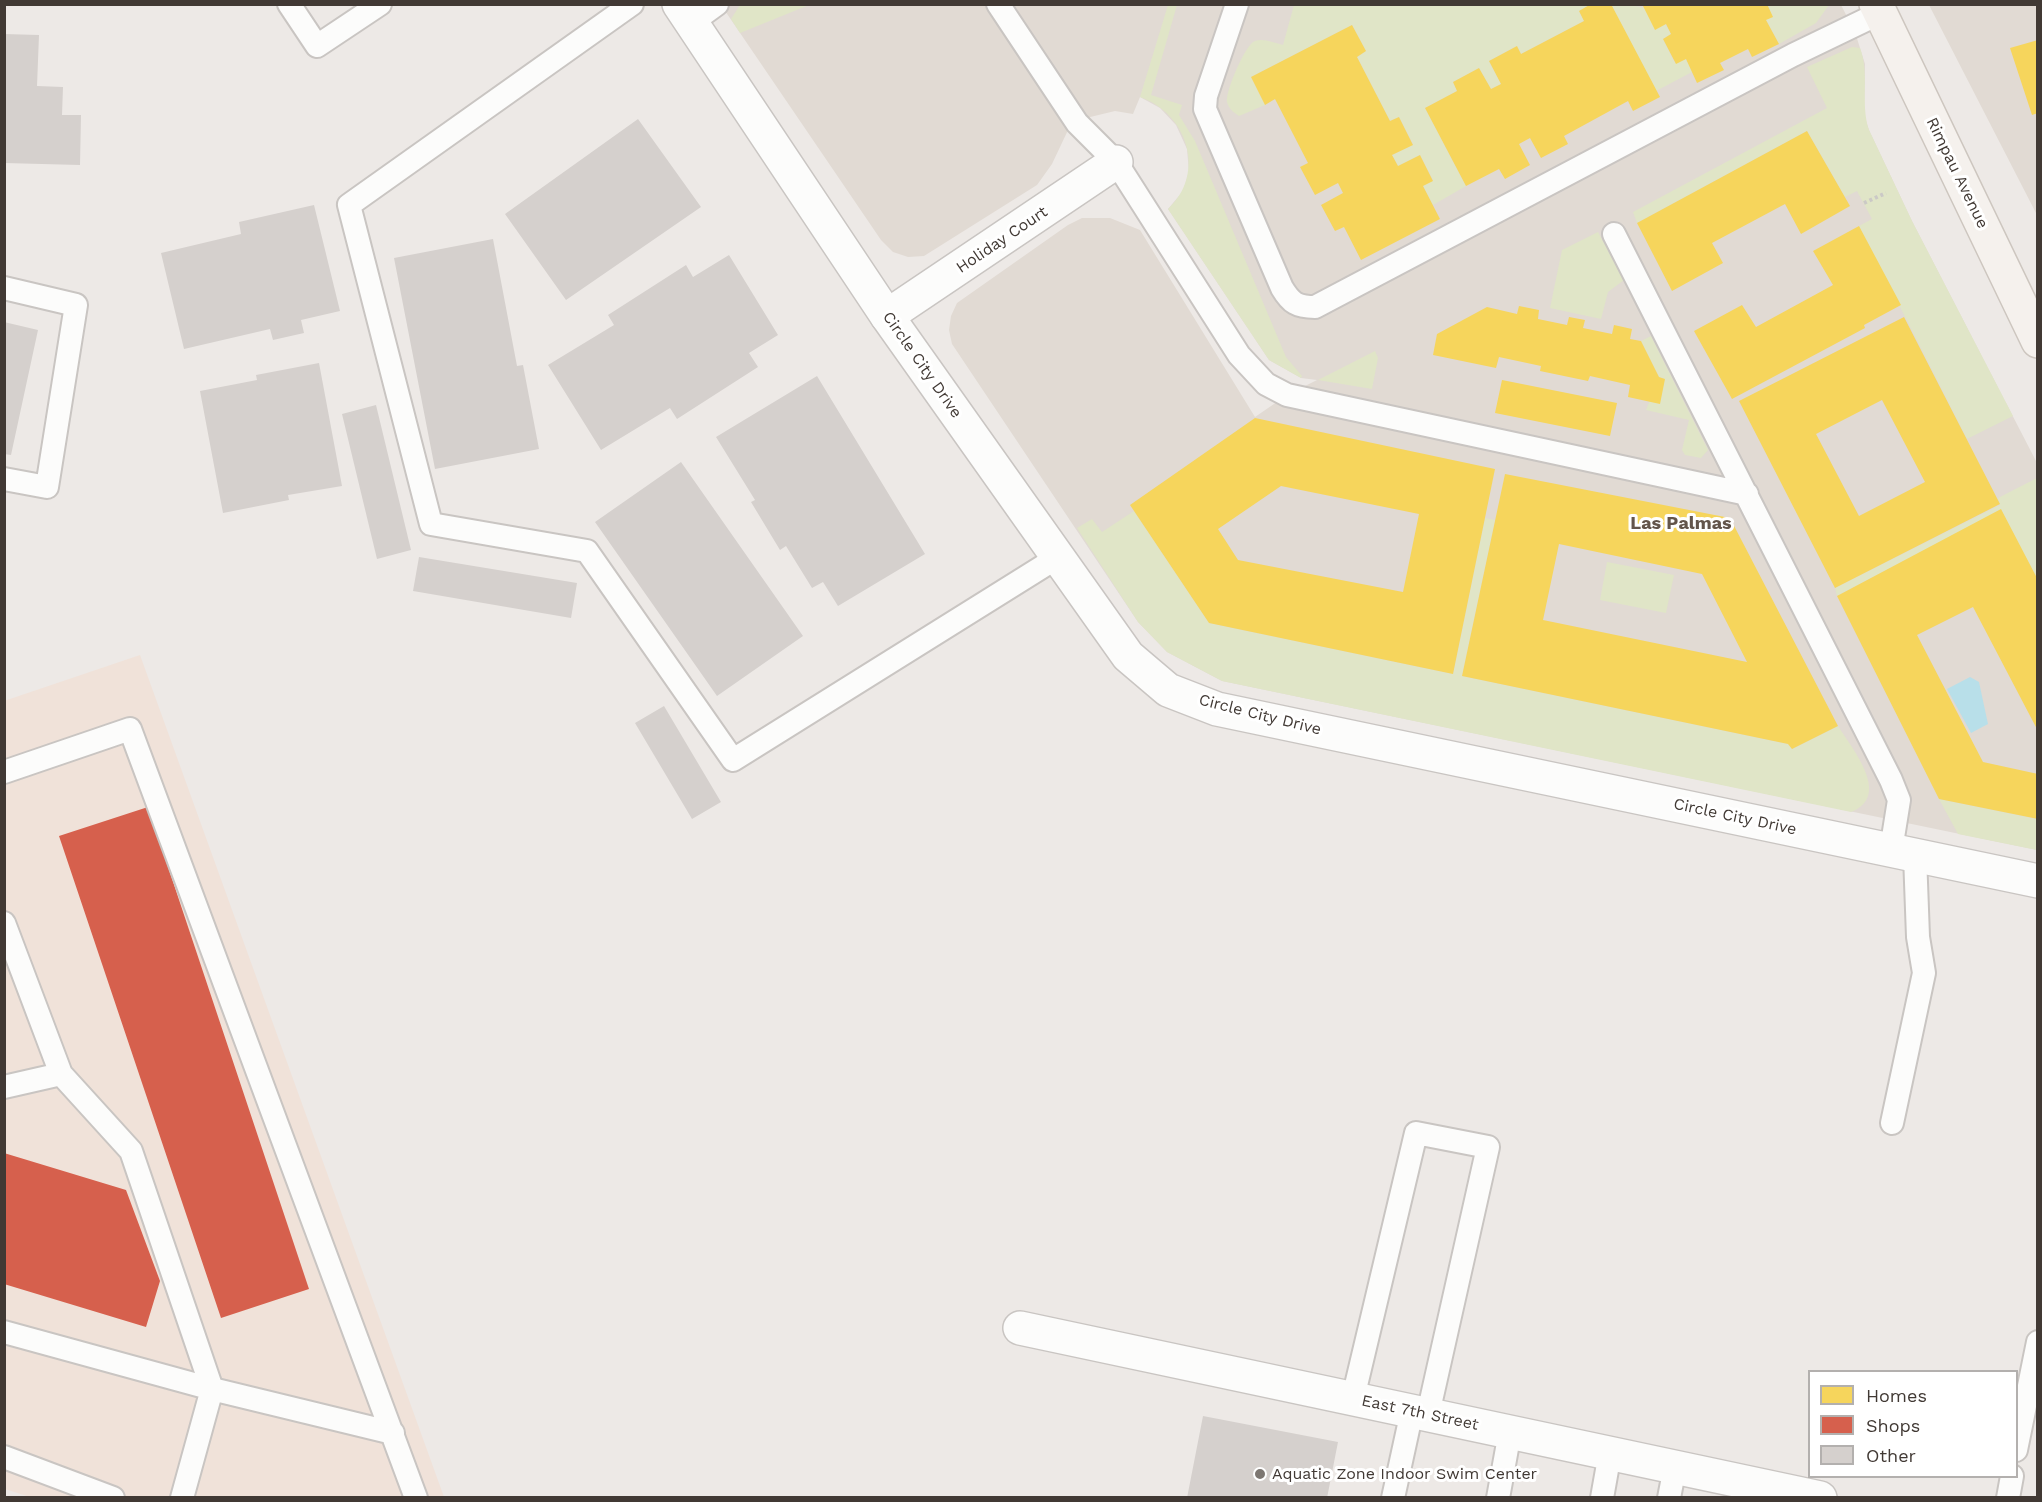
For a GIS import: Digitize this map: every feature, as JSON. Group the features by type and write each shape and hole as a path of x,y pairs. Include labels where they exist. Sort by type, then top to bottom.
{"main road":[{"name":"Rimpau Avenue","path":"1878,9 2037,341"}],"street":[{"name":"Circle City Drive","path":"695,11 887,316 1128,656 1168,690 1217,709 2037,881"},
{"name":"Holiday Court","path":"887,316 1116,162"},
{"name":"East 7th Street","path":"1020,1328 1610,1453 1672,1482 1820,1497"}],"lane":[{"path":"289,4 317,46 380,4"},
{"path":"632,4 349,205 431,524 586,551 733,760 1058,557"},
{"path":"998,4 1077,123 1116,162 1239,355 1266,384 1287,395 1747,494"},
{"path":"1237,4 1206,96 1205,108 1282,288 1291,303 1302,307 1315,307 1878,9"},
{"path":"1614,234 1747,494 1899,800 1903,852 1923,972 1892,1123"},
{"path":"4,288 76,305 46,487 4,479"},
{"path":"4,772 130,729 416,1497"},
{"path":"4,923 61,1074 131,1151 212,1389 182,1497"},
{"path":"4,1088 61,1074"},
{"path":"1353,1398 1416,1133 1488,1147 1420,1412 1393,1497"},
{"path":"4,1332 212,1389 393,1433"},
{"path":"2018,1440 2037,1342"},
{"path":"1498,1497 1510,1431"},
{"path":"1602,1497 1610,1453"},
{"path":"4,1457 113,1497"},
{"path":"2008,1497 2012,1478"}],"path":[{"path":"1864,203 1886,193"}],"shaded area":[{"path":"721,5 1841,5 1855,32 1865,64 1864,115 1869,130 1912,221 2037,463 2037,850 1222,681 1167,652 1138,622 952,344 949,330 951,316 957,303 1068,225 1082,218 1110,218 1140,230 1255,417 1287,395 1317,380 1301,378 1269,360 1168,209 1183,191 1189,172 1187,149 1176,125 1160,108 1140,97 1133,114 1115,111 1082,119 1069,128 1052,164 1037,185 924,256 908,257 893,252 881,240"},
{"path":"1929,5 2037,5 2037,215"},
{"path":"140,655 444,1497 33,1498 5,1489 4,701"}],"green space":[{"path":"740,5 809,5 740,33 731,19"},
{"path":"1168,5 1177,5 1151,95 1182,105 1179,115 1195,141 1286,357 1302,376 1301,378 1269,360 1168,209 1180,195 1187,179 1189,162 1186,146 1180,130 1170,116 1156,105 1140,97"},
{"path":"1294,5 1591,5 1579,11 1584,21 1521,54 1517,46 1489,61 1501,84 1491,89 1479,68 1453,82 1457,91 1425,108 1466,186 1433,205 1423,186 1433,180 1420,155 1398,166 1392,155 1413,144 1399,117 1390,121 1357,57 1366,51 1352,25 1251,77 1265,105 1239,116 1230,108 1227,102 1229,89 1247,50 1258,40 1283,45"},
{"path":"1611,5 1639,7 1660,17 1671,34 1663,39 1675,63 1686,59 1692,72 1656,91"},
{"path":"1767,5 1829,5 1816,23 1779,44 1766,20"},
{"path":"1852,47 1860,48 1863,58 1865,109 1869,130 1912,221 2013,416 1967,439 1859,226 1872,219 1857,191 1845,197 1807,131 1637,223 1633,212 1827,108 1807,67"},
{"path":"1598,232 1624,280 1608,292 1601,319 1550,308 1562,250"},
{"path":"1651,336 1708,450 1701,458 1685,455 1682,450 1689,420 1646,410 1659,377 1641,341"},
{"path":"1375,351 1378,358 1372,389 1318,380"},
{"path":"2037,478 2037,580 2001,510 1837,596 1835,588 2000,505 1998,498"},
{"path":"1134,511 1209,623 1453,674 1485,518 1495,520 1462,676 1788,744 1792,749 1838,726 1860,760 1869,784 1868,795 1863,805 1851,812 1222,681 1167,652 1138,622 1077,528 1092,519 1102,532"},
{"path":"1607,562 1674,575 1666,613 1600,600"},
{"path":"1939,799 2037,819 2037,850 1958,834"}],"water":[{"path":"1970,677 1979,682 1988,724 1971,733 1947,689"}],"building: Homes":[{"path":"1591,4 1611,4 1660,97 1633,111 1628,101 1564,136 1568,144 1541,158 1530,138 1519,144 1530,165 1505,179 1499,169 1466,186 1425,108 1457,91 1453,82 1479,68 1491,89 1501,84 1489,61 1517,46 1521,54 1584,21 1579,11"},
{"path":"1642,4 1767,4 1773,17 1766,20 1779,44 1752,57 1748,49 1720,63 1724,70 1697,83 1686,59 1676,64 1663,39 1671,34 1666,24 1655,30"},
{"path":"1352,25 1366,51 1357,57 1390,121 1399,117 1413,145 1392,155 1398,166 1420,155 1433,181 1423,186 1440,219 1361,260 1344,227 1335,231 1321,205 1343,193 1338,183 1315,195 1300,167 1308,163 1275,99 1265,105 1251,77"},
{"path":"2038,40 2038,113 2032,115 2010,48"},
{"path":"1807,131 1850,206 1801,234 1785,204 1712,243 1723,263 1672,291 1637,223"},
{"path":"1859,226 1901,305 1864,325 1865,328 1732,399 1694,331 1742,305 1756,327 1833,285 1813,251"},
{"path":"1519,306 1539,310 1538,319 1567,325 1569,317 1585,320 1583,328 1612,334 1614,325 1632,329 1630,339 1641,341 1659,377 1665,379 1660,404 1628,397 1630,385 1590,376 1588,381 1540,371 1541,366 1499,357 1496,368 1433,355 1437,334 1487,307 1517,314"},
{"path":"1904,317 2000,504 1835,588 1739,401","holes":["1882,400 1925,482 1859,516 1816,434"]},
{"path":"1502,380 1617,403 1610,436 1495,413"},
{"path":"1255,418 1495,469 1453,674 1209,623 1130,505","holes":["1281,486 1419,514 1403,592 1238,560 1218,529"]},
{"path":"1505,474 1730,518 1838,726 1792,749 1788,744 1462,676","holes":["1559,544 1702,574 1747,662 1543,620"]},
{"path":"2001,509 2038,580 2038,731 1973,607 1917,635 1983,762 2038,774 2038,819 1939,799 1837,596"}],"building: Shops":[{"path":"148,807 309,1289 221,1318 59,836"},
{"path":"4,1153 126,1190 160,1281 146,1327 4,1284"}],"building: Other":[{"path":"4,34 39,35 37,86 63,87 62,115 81,115 80,165 4,163"},
{"path":"638,119 701,207 566,300 505,214"},
{"path":"314,205 340,311 301,320 304,333 273,340 270,329 184,349 161,253 241,234 239,222"},
{"path":"493,239 517,366 523,365 539,449 435,469 394,258"},
{"path":"729,255 778,335 749,353 758,367 677,419 670,408 601,450 548,365 614,325 608,315 686,265 693,277"},
{"path":"4,322 38,330 11,455 4,454"},
{"path":"319,363 342,486 288,495 289,500 223,513 200,391 257,380 256,375"},
{"path":"817,376 925,554 838,606 823,582 812,588 786,546 780,550 751,502 755,500 716,437"},
{"path":"376,405 411,550 377,559 342,414"},
{"path":"681,462 803,636 717,696 595,522"},
{"path":"419,557 577,583 571,618 413,591"},
{"path":"664,706 721,802 692,819 635,723"},
{"name":"Aquatic Zone Indoor Swim Center","path":"1203,1416 1338,1442 1327,1498 1187,1498"}],"place":[{"name":"Aquatic Zone Indoor Swim Center","path":"1260,1474"}],"district":[{"name":"Las Palmas","path":"1681,524"}]}
